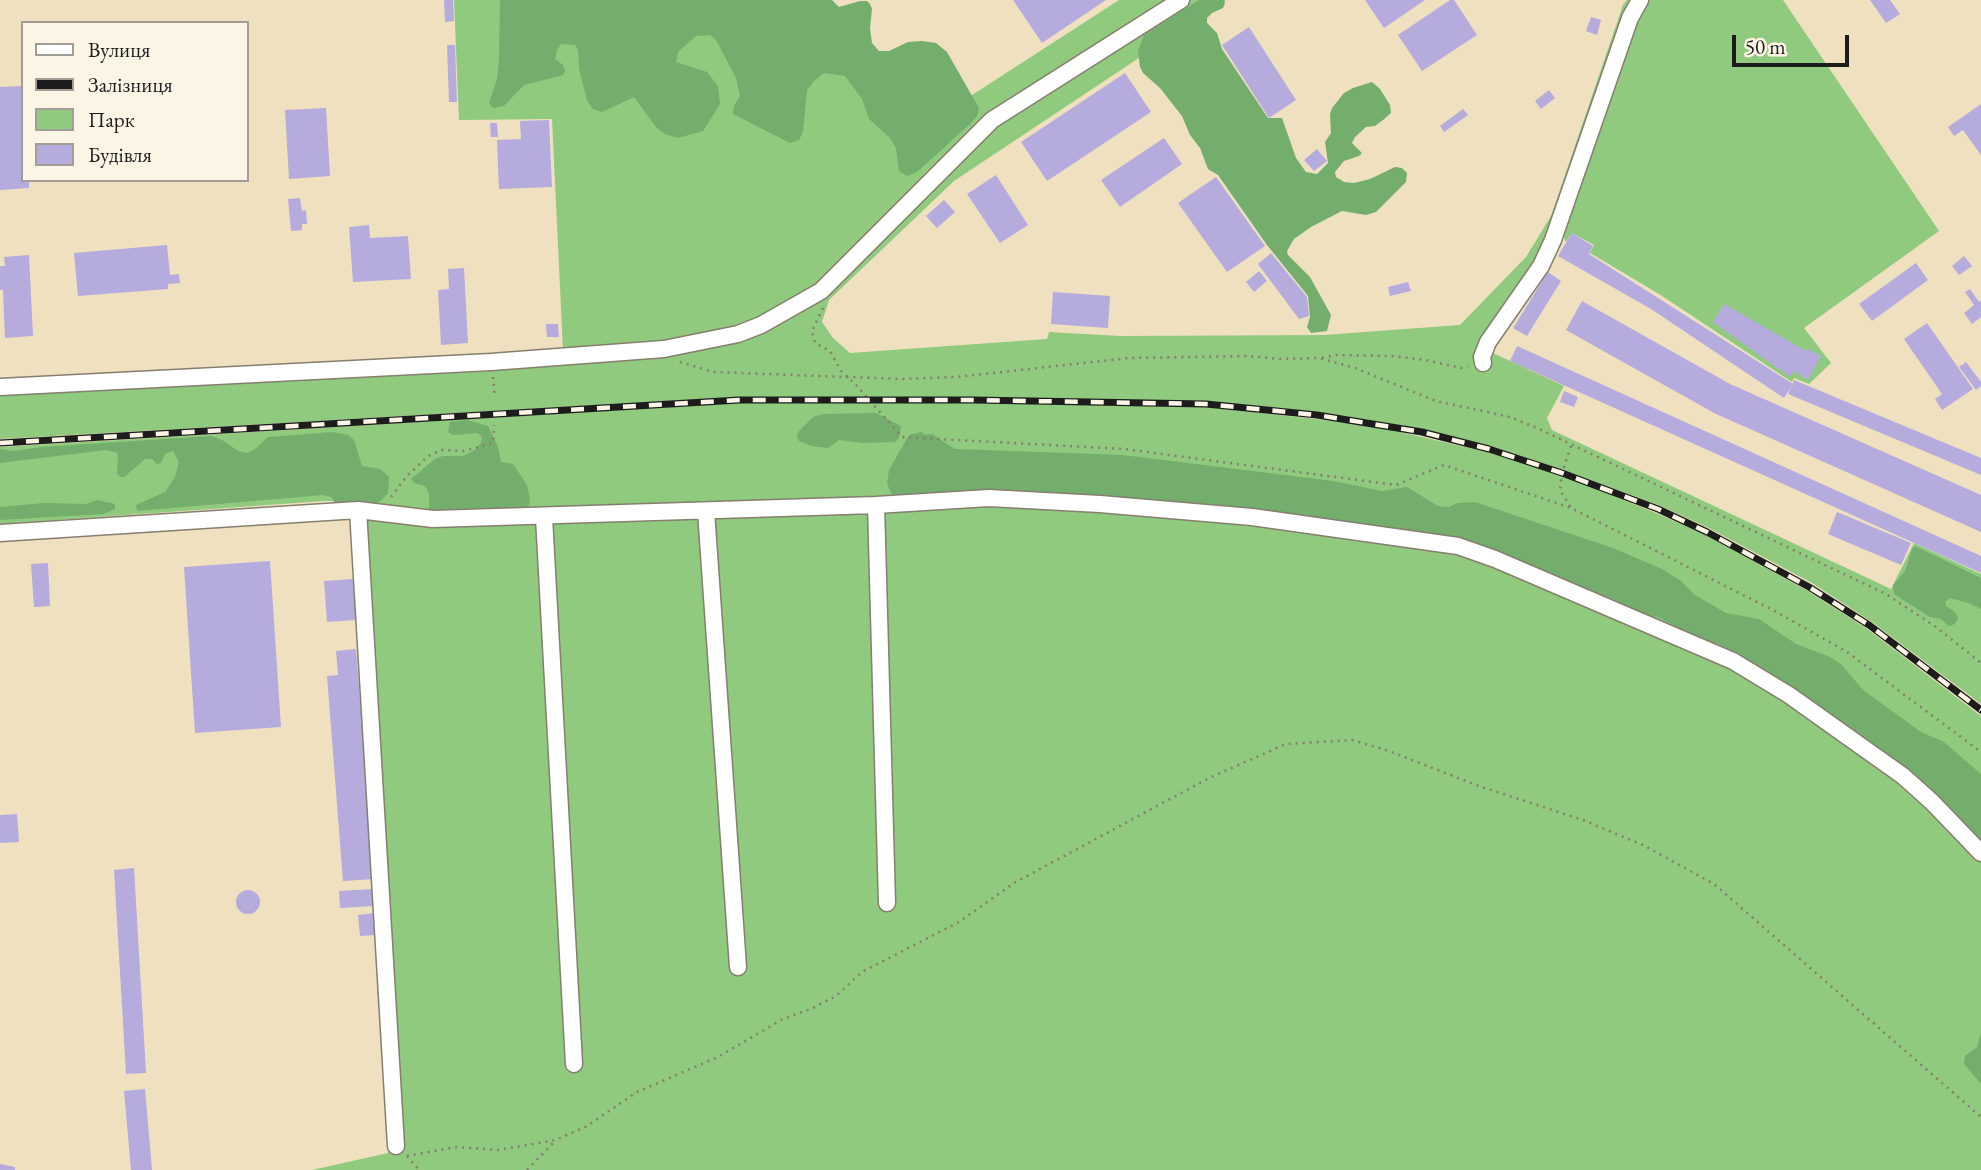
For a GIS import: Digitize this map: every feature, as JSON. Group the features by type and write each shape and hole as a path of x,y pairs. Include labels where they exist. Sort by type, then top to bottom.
{"street":[{"path":"0,387 491,362 664,349 738,334 761,325 821,291 992,120 1181,0"},
{"path":"1483,363 1482,357 1488,342 1541,266 1553,240 1630,18 1640,0"},
{"path":"0,533 358,510 433,519 544,517 876,505 989,498 1252,517 1458,546 1495,559 1733,661 1789,695 1903,776 1981,853"},
{"path":"876,505 887,903"},
{"path":"358,510 401,1151"},
{"path":"706,511 737,967"},
{"path":"544,517 574,1064"}],"path":[{"path":"821,291 822,312 813,326 812,338 815,343 830,351 846,378 856,385 902,438 1124,449 1396,485 1444,465 1571,508 1773,610 1847,652 1981,752"},
{"path":"664,349 674,360 713,372 901,379 956,377 1129,358 1235,356 1280,359 1335,355 1393,356 1461,368 1483,363"},
{"path":"1319,358 1355,368 1436,401 1510,417 1886,594 1936,627 1981,663"},
{"path":"491,362 495,398"},
{"path":"391,514 391,495 428,456 442,450 464,452 493,443 494,425"},
{"path":"1571,446 1562,472 1560,490 1571,508"},
{"path":"401,1151 456,1147 498,1150 556,1140 587,1126 637,1092 718,1057 783,1019 835,996 862,972 959,922 1014,883 1209,778 1286,744 1352,740 1583,820 1645,846 1714,884 1981,1117"},
{"path":"527,1170 556,1140"},
{"path":"401,1151 419,1170"}],"green space":[{"path":"454,0 808,0 901,141 1119,0 1169,0 987,115 817,286 759,320 736,328 657,344 563,350 552,119 459,120"},
{"path":"500,0 832,0 839,7 867,1 872,9 872,43 879,51 889,51 908,42 936,43 947,52 979,108 977,116 970,124 917,172 907,176 899,171 896,148 890,138 869,119 862,99 845,76 824,73 813,82 807,91 803,132 799,140 790,143 733,114 740,96 736,78 716,40 710,35 696,36 678,52 676,62 707,72 718,86 720,104 703,131 678,138 665,134 656,127 634,97 602,112 593,109 587,100 575,45 561,44 557,50 555,59 563,65 563,75 524,85 504,106 493,108 489,103 497,79 499,61"},
{"path":"1189,0 1226,0 954,181 829,300 822,322 833,338 850,353 1047,339 1049,332 1121,336 1324,335 1460,325 1526,257 1551,216 1623,5 1627,0 1635,0 1551,238 1483,344 1495,354 1564,386 1547,418 1552,430 1891,589 1914,543 1981,574 1981,704 1872,622 1812,583 1709,528 1661,506 1491,446 1424,429 1319,412 1207,401 739,397 0,439 0,394 659,354 802,308 980,138"},
{"path":"1199,0 1224,0 1223,8 1212,13 1207,18 1207,23 1217,33 1222,49 1268,118 1282,118 1296,158 1306,172 1317,174 1328,163 1325,142 1331,133 1330,114 1344,93 1372,82 1390,105 1391,113 1375,126 1366,127 1355,137 1352,143 1362,153 1344,161 1335,172 1336,177 1344,182 1354,183 1395,167 1402,168 1407,173 1406,182 1376,212 1366,215 1342,211 1294,239 1287,251 1310,277 1331,315 1327,331 1311,333 1307,327 1310,317 1308,296 1267,245 1218,175 1208,169 1182,116 1140,67 1138,51 1144,35"},
{"path":"1647,0 1783,0 1939,231 1804,328 1831,363 1809,384 1794,378 1792,382 1659,294 1590,253 1594,245 1572,233 1566,242 1564,238 1567,220 1635,19"},
{"path":"738,403 1206,407 1370,425 1487,452 1563,476 1706,535 1806,590 1866,628 1981,716 1981,1170 312,1170 388,1153 353,548 377,504 369,501 324,501 0,524 0,447"},
{"path":"876,413 901,426 899,438 895,442 862,443 839,440 828,448 799,441 797,436 813,417 823,414"},
{"path":"467,420 488,426 498,447 501,462 513,464 527,485 530,499 528,510 432,512 429,509 429,494 425,486 414,483 411,479 435,459 443,456 463,456 475,450 482,438 478,433 453,435 448,432 450,422"},
{"path":"332,432 348,435 354,440 362,466 380,469 389,477 388,493 382,500 366,509 336,505 331,497 323,495 137,511 136,505 165,492 175,477 179,462 173,451 165,454 161,463 145,459 124,477 117,473 118,453 106,450 0,463 0,449 13,451 211,436 247,453 268,437"},
{"path":"921,432 932,434 955,449 1123,455 1333,481 1382,491 1407,487 1438,506 1449,507 1458,503 1475,502 1613,548 1662,569 1681,581 1695,595 1726,613 1759,619 1796,644 1830,657 1841,664 1863,690 1921,732 1944,742 1981,774 1981,841 1909,770 1794,688 1719,644 1704,641 1658,617 1638,613 1618,601 1495,552 1089,495 897,498 891,493 887,483 889,470 909,435"},
{"path":"97,500 115,504 115,509 104,514 0,520 0,507 44,503 86,504"},
{"path":"1915,546 1981,578 1981,609 1950,598 1945,602 1946,606 1955,612 1958,618 1955,624 1949,626 1894,594 1893,585 1905,571"},
{"path":"1981,1033 1981,1084 1964,1064 1965,1056 1977,1047"}],"building":[{"path":"444,0 453,0 454,21 445,22"},
{"path":"1013,0 1106,0 1042,43"},
{"path":"1365,0 1425,0 1384,28"},
{"path":"1450,0 1454,0 1477,35 1422,71 1398,35"},
{"path":"1870,0 1890,0 1900,14 1886,23"},
{"path":"1591,17 1601,20 1597,35 1586,31"},
{"path":"1249,27 1296,100 1269,118 1222,45"},
{"path":"447,45 455,45 457,102 449,102"},
{"path":"1125,73 1151,112 1047,181 1021,142"},
{"path":"21,86 21,182 29,182 29,188 0,190 0,87"},
{"path":"1549,90 1555,98 1541,109 1535,101"},
{"path":"1981,104 1981,155 1963,130 1954,136 1948,127"},
{"path":"326,108 330,176 289,179 285,110"},
{"path":"1463,109 1468,115 1444,132 1440,126"},
{"path":"549,120 552,187 499,189 497,140 521,139 520,121"},
{"path":"490,123 497,123 498,137 491,137"},
{"path":"1164,138 1182,164 1120,207 1101,180"},
{"path":"1317,149 1327,161 1314,171 1304,160"},
{"path":"996,175 1028,225 1000,243 967,194"},
{"path":"1216,177 1265,246 1227,272 1178,203"},
{"path":"300,198 302,211 306,210 307,224 302,224 302,230 291,231 288,199"},
{"path":"944,200 955,212 937,228 926,216"},
{"path":"369,225 370,238 408,236 411,279 353,282 349,227"},
{"path":"1572,233 1593,246 1589,254 1793,384 1784,398 1651,309 1558,256"},
{"path":"167,245 170,275 179,274 180,283 168,284 168,289 78,296 74,253"},
{"path":"1271,253 1307,297 1309,316 1299,319 1258,264"},
{"path":"29,255 33,336 5,338 0,266 5,266 4,257"},
{"path":"1964,256 1972,266 1959,275 1952,266"},
{"path":"1916,263 1928,280 1872,321 1859,304"},
{"path":"464,268 468,343 441,345 438,290 449,289 448,269"},
{"path":"1259,271 1267,281 1254,292 1246,282"},
{"path":"1548,272 1561,281 1527,336 1513,328"},
{"path":"1408,282 1411,291 1390,296 1388,287"},
{"path":"1970,289 1979,302 1981,300 1981,317 1972,324 1964,313 1974,305 1965,292"},
{"path":"1053,292 1110,296 1108,328 1051,324"},
{"path":"1582,301 1730,384 1981,495 1981,532 1714,413 1566,330"},
{"path":"1724,304 1806,351 1808,349 1821,356 1808,380 1794,371 1790,377 1713,322"},
{"path":"1927,323 1973,389 1942,410 1935,399 1942,394 1904,339"},
{"path":"546,324 558,324 559,337 547,337"},
{"path":"1517,346 1981,556 1981,573 1510,361"},
{"path":"1966,362 1981,382 1981,386 1976,390 1959,367"},
{"path":"1794,380 1981,458 1981,475 1788,394"},
{"path":"1564,391 1578,397 1574,407 1560,402"},
{"path":"1837,512 1911,543 1901,565 1828,534"},
{"path":"270,561 281,727 195,733 184,567"},
{"path":"48,563 50,606 34,607 31,564"},
{"path":"353,579 356,620 327,622 324,581"},
{"path":"356,649 374,879 343,881 327,676 338,675 336,651"},
{"path":"17,814 19,842 0,843 0,815"},
{"path":"134,868 146,1073 126,1074 114,870"},
{"path":"373,889 374,906 340,908 339,891"},
{"path":"248,890 256,894 260,902 256,910 248,914 240,910 236,902 240,894"},
{"path":"375,913 376,935 360,936 358,915"},
{"path":"145,1089 152,1170 131,1170 124,1091"},
{"path":"0,1164 15,1167 15,1170 0,1170"}],"railway":[{"path":"0,443 739,400 1206,404 1317,415 1422,432 1489,449 1658,509 1809,587 1869,625 1981,710"}]}
